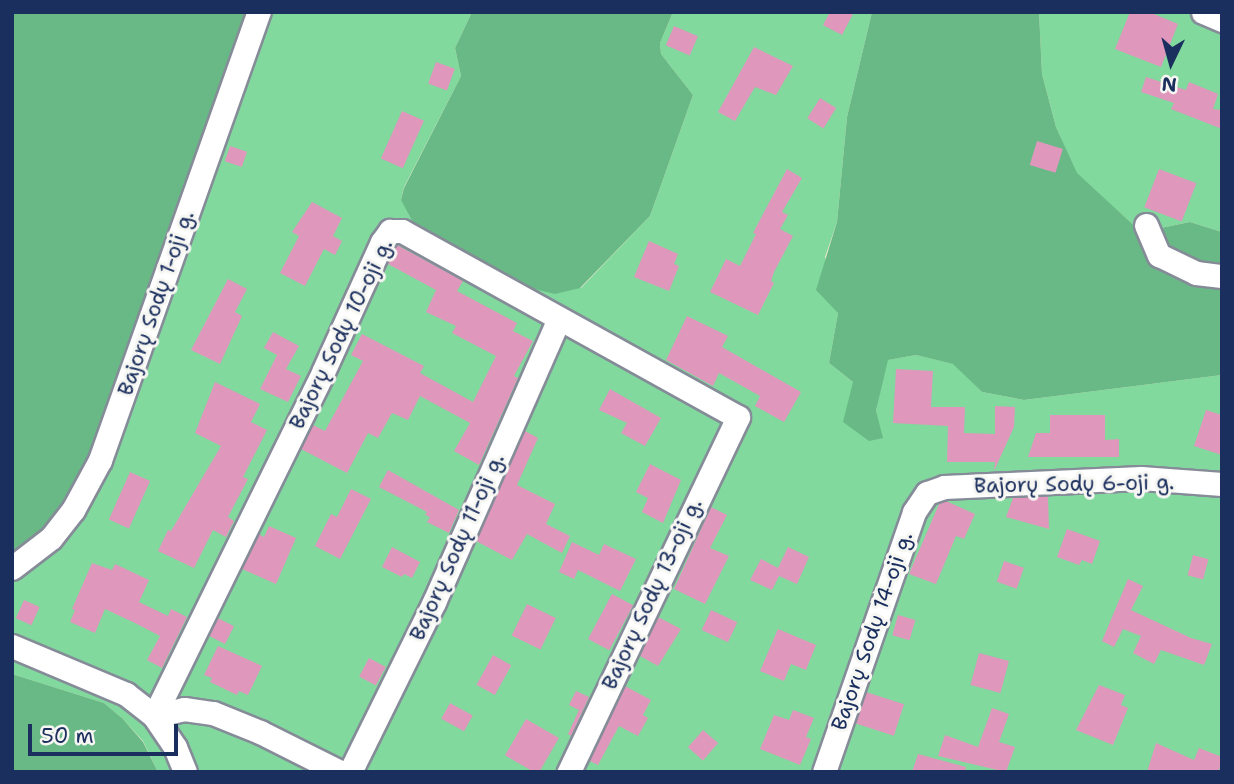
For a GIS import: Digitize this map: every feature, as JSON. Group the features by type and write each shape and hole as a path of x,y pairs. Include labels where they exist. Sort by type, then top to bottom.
{"street":[{"name":"Bajorų Sodų 1-oji g.","path":"12,568 51,538 73,510 100,460 259,12"},
{"path":"1203,12 1222,20"},
{"path":"1146,225 1159,255 1196,273 1222,276"},
{"name":"Bajorų Sodų 10-oji g.","path":"154,716 390,231 402,231 738,416"},
{"name":"Bajorų Sodų 11-oji g.","path":"350,772 434,602 559,319"},
{"name":"Bajorų Sodų 13-oji g.","path":"569,772 738,416"},
{"name":"Bajorų Sodų 6-oji g.","path":"927,493 944,487 1141,478 1222,484"},
{"name":"Bajorų Sodų 14-oji g.","path":"824,772 914,512 927,493"},
{"path":"12,646 116,689 154,716 175,747 185,772"},
{"path":"154,716 184,709 213,713 260,732 340,772"}],"green space":[{"path":"12,12 250,12 94,459 48,532 12,556"},
{"path":"250,12 472,12 455,48 461,76 404,187 401,200 581,288 650,216 693,95 661,54 660,43 673,12 872,12 847,117 837,222 825,257 838,313 829,363 853,382 876,411 887,360 916,355 954,364 982,392 1024,400 1222,375 1222,772 158,772 143,741 104,703 12,674 12,556"},
{"path":"472,12 673,12 660,43 661,54 693,95 650,216 580,288 555,294 526,287 414,224 401,200 404,188 461,76 455,48"},
{"path":"872,12 1039,12 1042,74 1056,127 1077,173 1141,232 1190,222 1222,232 1222,375 1024,400 982,392 953,364 916,355 888,360 876,411 883,438 869,441 843,422 853,382 829,363 838,313 816,290 837,222 847,117"},
{"path":"1039,12 1222,12 1222,232 1190,222 1141,232 1076,173 1056,127 1042,74"},
{"path":"12,674 104,703 123,719 143,742 158,772 12,772"}],"building":[{"path":"830,12 854,12 842,35 823,25"},
{"path":"1130,12 1149,12 1178,24 1161,67 1115,49"},
{"path":"674,26 698,36 690,55 666,45"},
{"path":"754,47 793,66 776,95 755,87 735,121 718,112"},
{"path":"436,62 455,69 447,90 428,84"},
{"path":"1146,77 1186,90 1189,82 1218,94 1213,109 1222,110 1222,129 1171,109 1174,103 1141,92"},
{"path":"820,98 836,108 823,128 807,118"},
{"path":"402,111 424,121 403,168 381,159"},
{"path":"1037,141 1063,149 1056,173 1030,165"},
{"path":"230,146 247,152 242,167 225,161"},
{"path":"787,169 802,178 782,212 788,215 780,229 793,236 774,272 771,281 774,283 758,315 710,292 726,259 740,266 756,234 753,233"},
{"path":"1159,169 1196,183 1182,222 1144,207"},
{"path":"312,202 342,218 333,236 342,241 335,255 324,249 305,286 280,273 299,236 292,232"},
{"path":"649,241 678,254 674,264 679,266 669,291 634,277"},
{"path":"397,245 463,281 457,291 517,323 513,331 533,341 514,376 518,378 479,465 454,451 470,423 420,396 408,420 392,413 378,438 368,433 347,473 301,449 313,425 325,431 363,361 351,355 362,334 424,366 420,373 473,402 496,356 452,333 456,326 426,312 436,290 388,264"},
{"path":"228,279 247,289 235,312 242,316 220,364 191,350"},
{"path":"687,316 728,336 722,347 801,392 784,422 755,406 760,396 719,373 713,386 666,360"},
{"path":"273,332 299,346 286,369 301,376 288,402 260,389 277,355 264,348"},
{"path":"896,369 933,371 931,407 965,407 964,433 995,434 995,406 1015,407 1014,427 994,471 995,462 947,462 948,426 893,423"},
{"path":"215,382 260,404 251,422 267,430 243,477 248,479 228,517 234,521 226,537 213,530 194,568 158,551 168,530 171,531 221,446 195,433"},
{"path":"610,389 661,418 645,446 621,433 627,423 599,410"},
{"path":"1206,410 1222,415 1222,455 1194,446"},
{"path":"1050,415 1105,415 1105,440 1119,439 1119,457 1028,457 1036,433 1050,433"},
{"path":"525,431 538,438 517,485 555,504 546,524 570,536 562,553 527,534 512,560 476,541"},
{"path":"650,464 681,480 663,523 642,512 648,498 636,492"},
{"path":"388,470 459,510 449,533 427,522 430,517 425,515 427,512 379,487"},
{"path":"130,472 150,481 129,528 109,520"},
{"path":"351,489 371,499 340,559 315,546 331,514 337,517"},
{"path":"1048,496 1049,529 1006,517 1013,498"},
{"path":"946,501 975,514 964,539 956,536 936,584 909,574 939,504"},
{"path":"711,507 727,515 710,548 729,556 705,604 674,589"},
{"path":"269,526 296,538 276,584 242,569 259,534 264,537"},
{"path":"1067,529 1100,541 1092,564 1082,560 1079,565 1057,557"},
{"path":"572,542 599,555 604,544 636,559 620,591 578,570 574,579 559,572"},
{"path":"392,547 420,562 412,578 404,574 402,577 382,567"},
{"path":"788,547 809,557 797,584 779,576 772,590 750,580 761,559 778,568"},
{"path":"1193,555 1208,559 1203,579 1188,575"},
{"path":"1004,561 1024,568 1017,589 997,582"},
{"path":"92,563 112,570 115,564 149,580 139,602 168,616 171,609 187,617 162,668 147,660 160,636 137,624 105,609 95,633 70,622 75,610 72,609"},
{"path":"1128,579 1143,586 1131,610 1191,638 1212,644 1204,665 1161,650 1154,664 1133,653 1141,636 1123,629 1114,647 1102,641"},
{"path":"612,594 633,605 609,650 588,639"},
{"path":"24,600 40,607 31,625 16,618"},
{"path":"527,604 556,618 540,649 512,635"},
{"path":"711,610 737,622 728,642 702,630"},
{"path":"898,615 915,620 910,640 892,635"},
{"path":"658,617 681,629 658,666 640,656"},
{"path":"218,618 234,626 225,644 209,636"},
{"path":"778,629 816,645 806,670 791,664 784,681 760,671"},
{"path":"218,646 262,666 248,695 239,691 237,695 210,682 212,678 204,675"},
{"path":"979,653 1009,661 1000,693 970,685"},
{"path":"493,655 511,665 495,695 477,685"},
{"path":"369,658 386,667 376,685 359,677"},
{"path":"1099,685 1125,695 1121,705 1128,708 1113,745 1076,730"},
{"path":"625,686 651,700 643,715 648,718 638,736 619,726 598,765 590,761"},
{"path":"576,691 589,697 571,736 568,734 579,710 569,705"},
{"path":"866,692 904,704 894,736 856,723"},
{"path":"450,703 473,716 464,731 441,719"},
{"path":"992,708 1009,714 999,742 1015,747 1006,772 938,756 945,735 978,747"},
{"path":"793,710 814,718 806,737 811,739 800,765 760,749 774,715 789,720"},
{"path":"526,719 559,738 539,772 534,772 505,755"},
{"path":"703,730 718,743 703,760 688,747"},
{"path":"1156,743 1194,760 1199,748 1222,757 1219,771 1222,772 1147,772"},
{"path":"918,754 966,767 965,772 912,772"}]}
